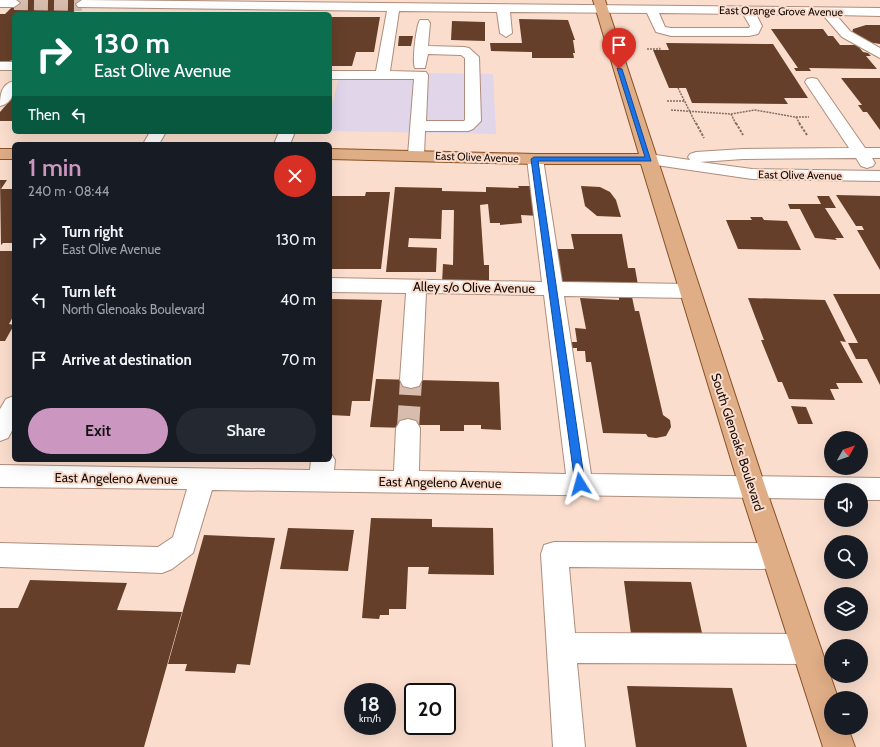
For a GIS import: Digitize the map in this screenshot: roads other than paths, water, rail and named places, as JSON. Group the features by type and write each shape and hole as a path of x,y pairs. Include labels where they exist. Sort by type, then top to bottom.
{"main road":[{"name":"South Glenoaks Boulevard","path":"601,4 609,36 752,486 824,703"},
{"path":"0,154 12,154"},
{"name":"East Olive Avenue","path":"332,154 649,160"},
{"path":"835,735 839,747"}],"street":[{"name":"East Orange Grove Avenue","path":"82,4 503,8 601,4 651,9 673,5 746,10 880,12"},
{"path":"382,75 394,7"},
{"path":"503,8 506,33"},
{"path":"651,9 660,29 671,32 754,31 756,26 746,10"},
{"path":"826,11 846,34 880,54"},
{"path":"418,75 424,22"},
{"path":"419,126 468,126 473,120 472,57 464,52 421,50"},
{"path":"0,66 12,66"},
{"path":"332,75 421,75 416,155"},
{"path":"812,82 877,176"},
{"path":"0,102 12,87"},
{"name":"East Olive Avenue","path":"649,160 743,154 880,153"},
{"path":"534,159 554,288 580,484"},
{"name":"East Olive Avenue","path":"649,160 752,174 877,176"},
{"name":"Alley s/o Olive Avenue","path":"332,285 690,291"},
{"path":"411,380 416,286"},
{"path":"0,431 12,408"},
{"path":"406,482 408,428"},
{"name":"East Angeleno Avenue","path":"0,476 202,479 322,470 406,482 880,489"},
{"path":"0,555 162,560 184,544 202,479"},
{"path":"569,747 560,648 554,554 775,556"},
{"path":"560,648 806,649"}],"tunnel":[{"path":"14,3 82,4"},
{"path":"408,428 411,380"}]}
